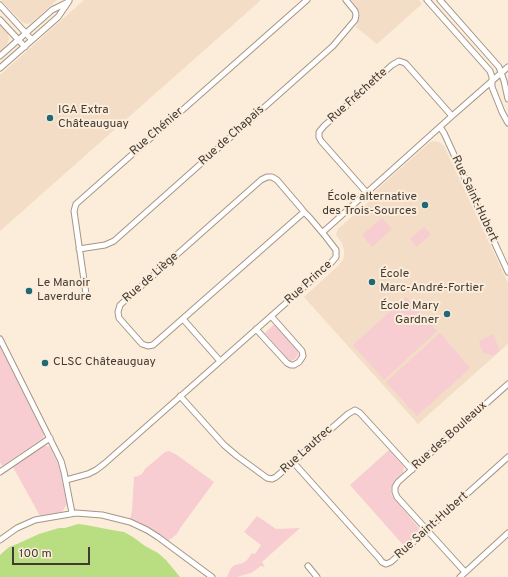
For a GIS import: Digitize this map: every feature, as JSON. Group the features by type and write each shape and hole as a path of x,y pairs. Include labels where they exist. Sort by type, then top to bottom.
{"street":[{"path":"0,56 52,10 70,0"},
{"path":"0,68 58,17 70,0"},
{"name":"Rue Chénier","path":"86,294 74,211 76,204 307,0"},
{"name":"Rue de Chapais","path":"79,249 105,245 114,241 333,46 355,20 355,11 346,0"},
{"path":"427,0 490,71 492,87 508,123"},
{"path":"440,0 497,64 504,81 508,99"},
{"path":"0,5 32,40"},
{"path":"0,20 25,47"},
{"name":"Rue Fréchette","path":"367,193 321,141 319,132 322,128 397,62 402,62 407,65 452,116"},
{"path":"323,232 508,67"},
{"name":"Rue Saint-Hubert","path":"440,127 508,272"},
{"name":"Rue de Liège","path":"304,212 156,343 148,346 139,341 119,318 119,307 122,304 264,178 269,177 277,180 323,232"},
{"name":"Rue Prince","path":"66,480 84,476 96,470 335,259 337,252 323,232"},
{"path":"256,329 287,363 294,365 299,362 303,356 302,351 271,316"},
{"path":"183,319 220,361"},
{"path":"0,339 61,461 72,513"},
{"name":"Rue des Bouleaux","path":"427,530 396,495 396,485 508,384"},
{"name":"Rue Lautrec","path":"180,396 224,445 265,477 270,479 276,477 348,414 355,410 363,415 412,470"},
{"path":"0,472 50,438"},
{"name":"Rue Saint-Hubert","path":"293,462 379,558 384,563 388,563 391,562 508,458"},
{"path":"0,540 17,528 32,521 72,513 102,515 136,524 158,537 212,577"},
{"path":"427,530 465,572"},
{"path":"460,577 508,533"},
{"path":"308,566 318,577"}],"shaded area":[{"path":"1,0 57,0 31,23 27,24 22,22"},
{"path":"84,0 261,0 0,231 0,75"},
{"path":"351,0 419,0 422,4 377,44 356,27 360,14"},
{"path":"0,25 8,34 9,39 7,44 0,51"},
{"path":"433,141 439,142 444,146 508,283 508,344 418,424 304,297 343,260 344,250 342,243 336,235 338,229 372,199 370,196"},
{"path":"382,218 392,229 372,247 362,235"},
{"path":"424,227 431,234 417,247 410,239"},
{"path":"406,297 437,331 384,380 353,345"},
{"path":"273,325 275,325 298,351 298,355 295,359 291,361 288,359 265,333"},
{"path":"440,333 470,368 417,416 386,382"},
{"path":"493,334 499,351 493,356 484,353 479,341"},
{"path":"0,346 44,434 43,438 2,466 0,462"},
{"path":"44,446 50,447 59,466 67,504 62,512 40,516 13,467"},
{"path":"389,450 404,467 403,473 395,480 391,487 392,496 419,528 417,535 404,546 350,485"},
{"path":"169,451 177,455 214,482 177,534 168,541 148,528 130,520 134,477 142,474 145,469 165,452"},
{"path":"257,516 276,529 300,528 262,562 265,567 261,566 251,573 237,577 227,577 231,568 235,565 243,563 252,553 255,554 261,545 244,532"},
{"path":"78,524 124,532 158,553 180,577 0,577 0,555 9,547 39,534"}],"place":[{"name":"IGA Extra Châteauguay","path":"50,118"},
{"name":"École alternative des Trois-Sources","path":"425,205"},
{"name":"École Marc-André-Fortier","path":"372,282"},
{"name":"Le Manoir Laverdure","path":"29,291"},
{"name":"École Mary Gardner","path":"447,314"},
{"name":"CLSC Châteauguay","path":"45,363"}]}
